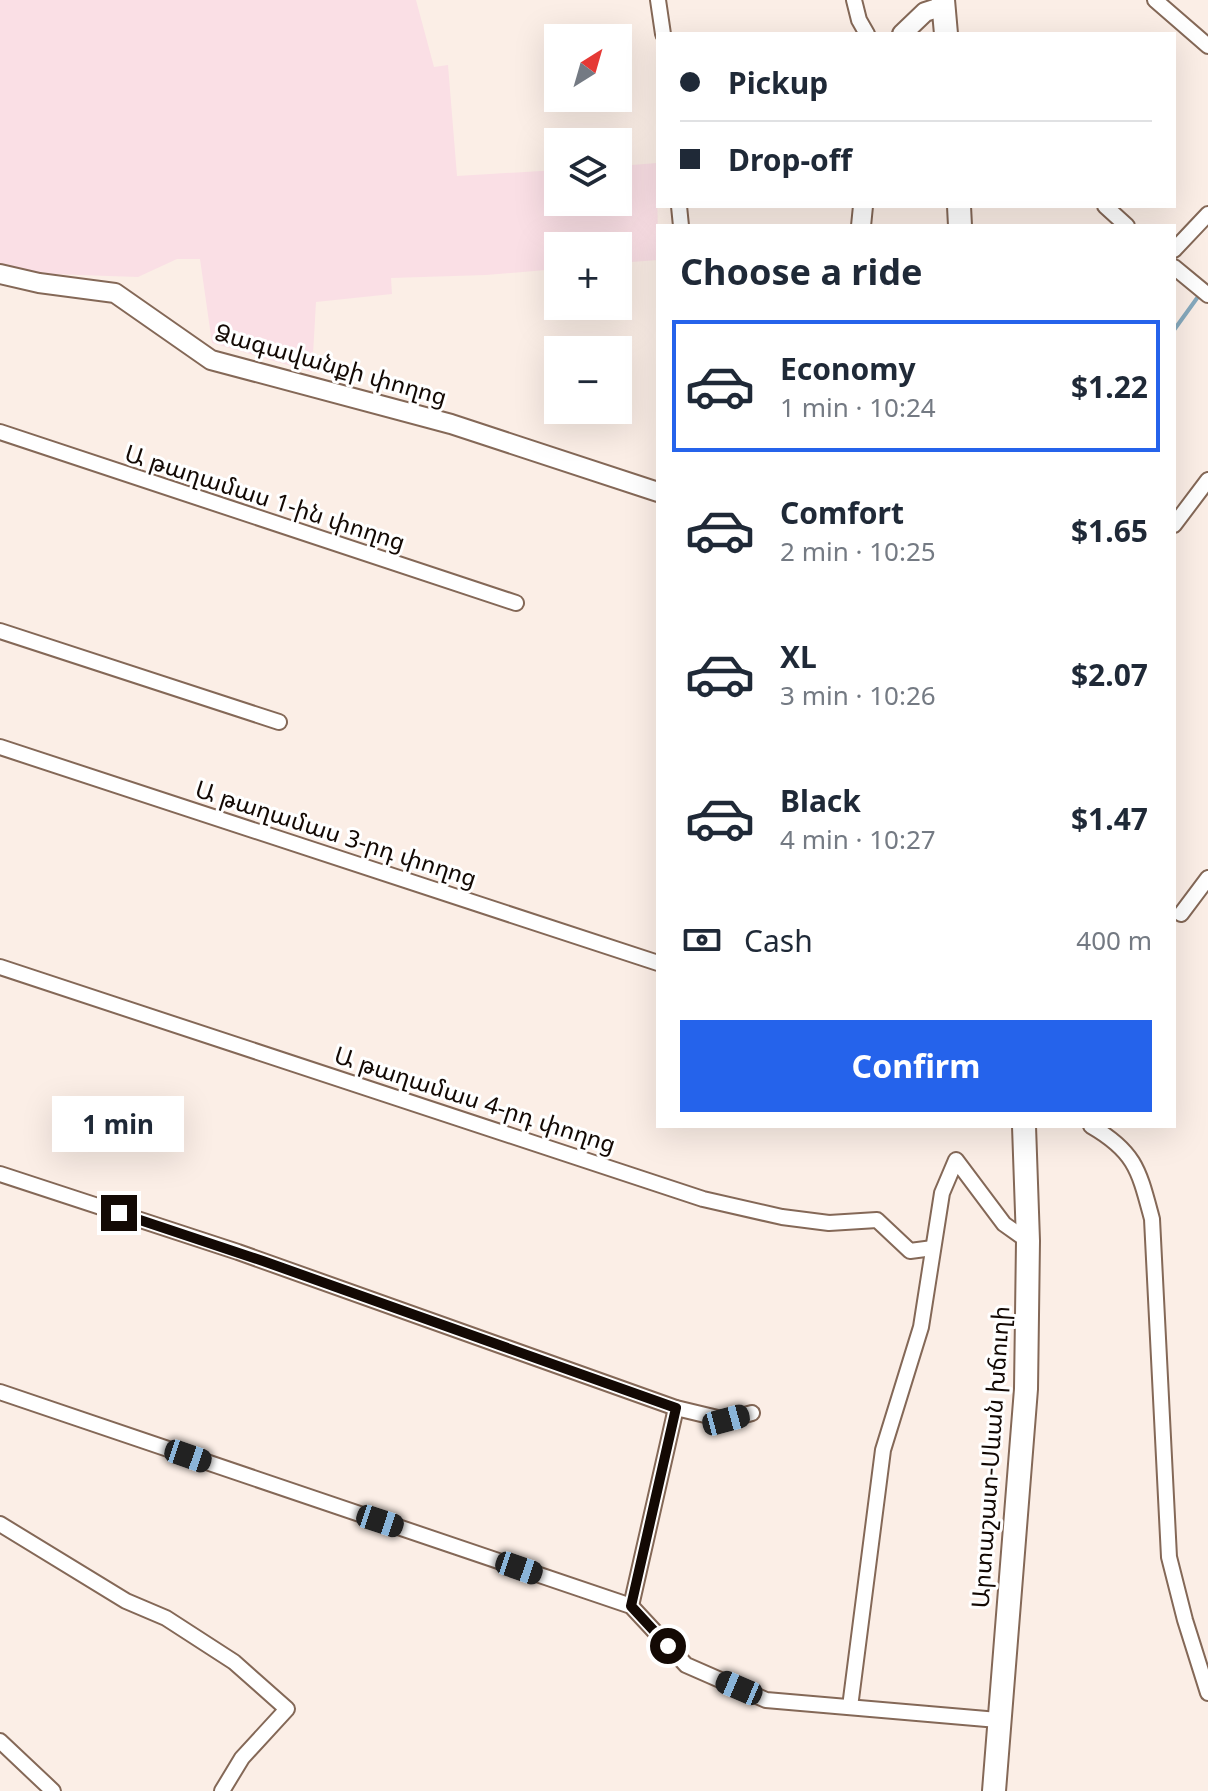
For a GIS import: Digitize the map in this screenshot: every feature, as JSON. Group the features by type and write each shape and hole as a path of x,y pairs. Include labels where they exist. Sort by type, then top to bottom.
{"main road":[{"path":"944,3 946,32"},
{"name":"Արտաշատ-Սևան խճուղի","path":"994,1791 1026,1389 1028,1241 1024,1128"}],"street":[{"path":"658,0 663,32"},
{"path":"854,0 866,32"},
{"path":"1155,0 1208,46"},
{"path":"904,32 925,12 944,3"},
{"path":"1107,208 1125,224"},
{"path":"1176,248 1208,214"},
{"path":"1176,269 1208,295"},
{"name":"Ձագավանքի փողոց","path":"0,274 39,283 115,293 211,360 451,424 656,491"},
{"name":"Ա թաղամաս 1-ին փողոց","path":"0,432 516,603"},
{"path":"1176,522 1208,480"},
{"path":"0,631 279,722"},
{"name":"Ա թաղամաս 3-րդ փողոց","path":"0,747 656,962"},
{"path":"1181,914 1208,878"},
{"name":"Ա թաղամաս 4-րդ փողոց","path":"0,967 703,1199 782,1217 829,1223 877,1220 910,1251 933,1248"},
{"path":"1095,1128 1114,1139 1127,1153 1139,1173 1152,1219 1169,1557 1208,1693"},
{"path":"850,1707 883,1450 921,1327 942,1193 956,1160 1004,1224 1028,1241"},
{"path":"0,1174 238,1252 676,1408 726,1420 752,1413"},
{"path":"0,1392 631,1606 686,1665 767,1700 998,1720"},
{"path":"631,1606 676,1408"},
{"path":"0,1524 126,1601 166,1618 234,1662 287,1709 242,1758 222,1791"},
{"path":"0,1741 53,1791"}],"shaded area":[{"path":"0,0 416,0 434,67 448,65 457,176 544,171 544,216 632,216 632,165 656,163 656,260 632,262 632,232 544,232 544,270 391,278 392,294 316,302 312,372 212,343 200,259 177,259 138,277 50,274 0,265"}],"waterway":[{"path":"1176,327 1200,294"}],"route":[{"path":"119,1213 676,1408 631,1606 668,1646"}]}
